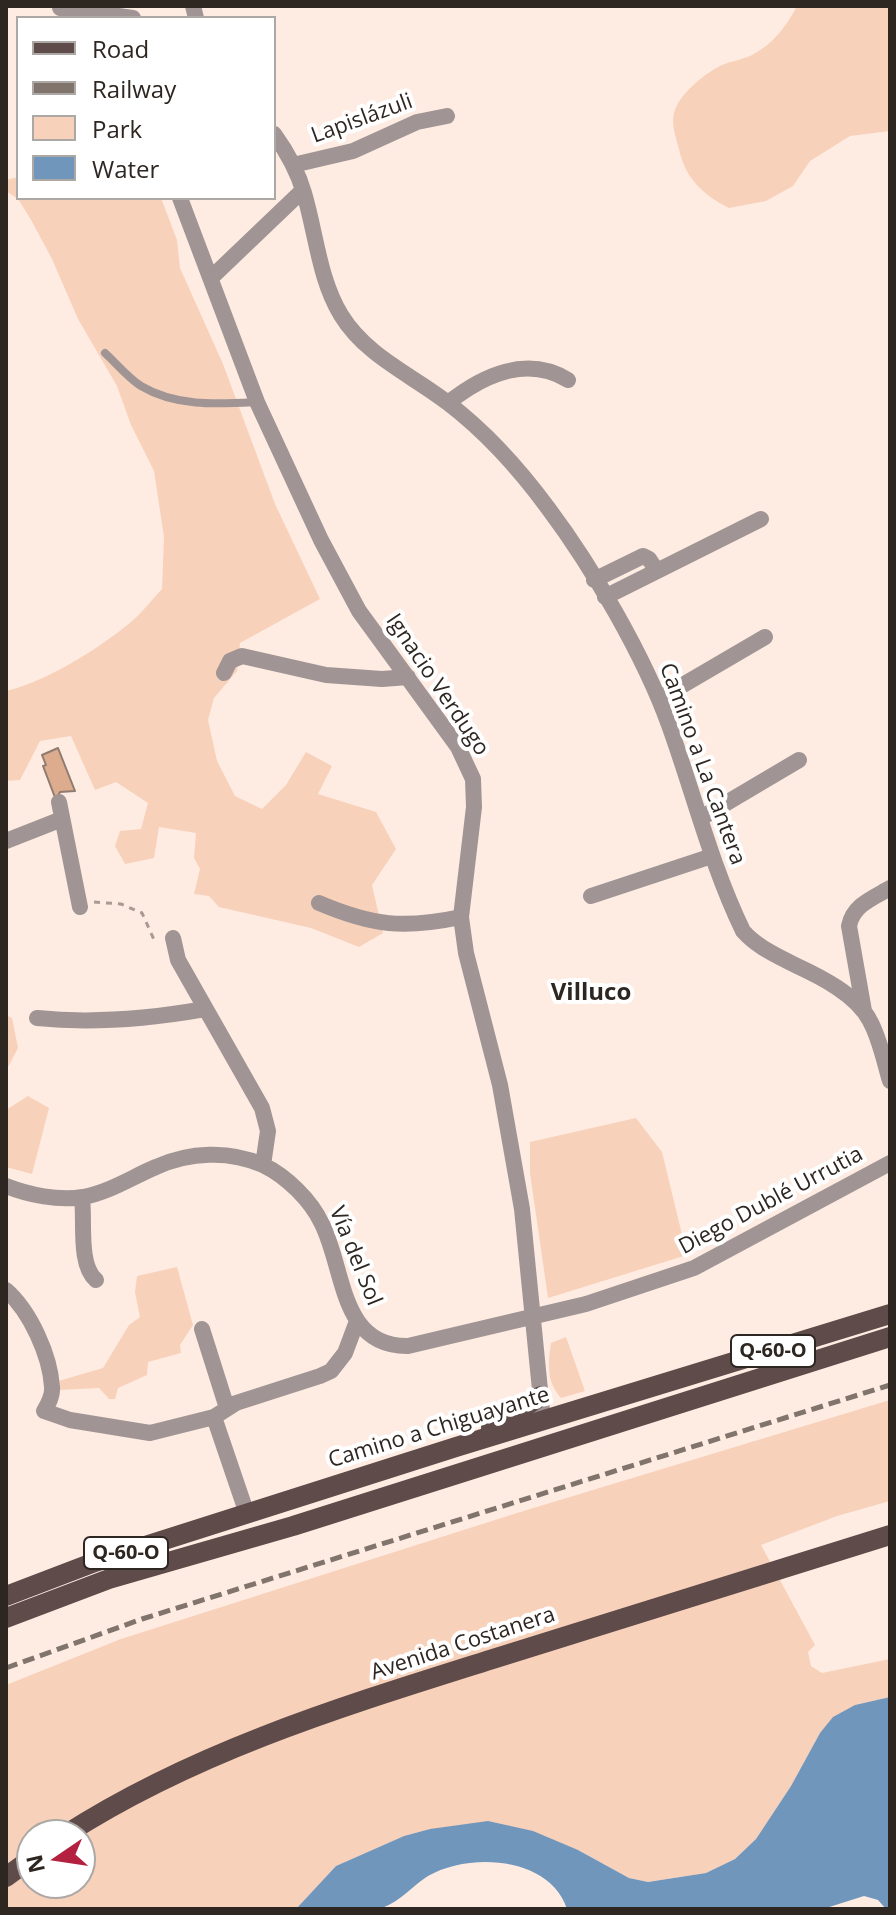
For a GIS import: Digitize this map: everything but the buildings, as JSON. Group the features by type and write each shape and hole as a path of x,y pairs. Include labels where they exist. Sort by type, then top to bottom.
{"main road":[{"name":"Camino a Chiguayante","path":"6,1596 60,1574 456,1447 890,1314"},
{"name":"Q-60-O","path":"6,1618 109,1579 240,1543 890,1337"},
{"path":"456,1447 541,1396"},
{"path":"543,1420 555,1431 582,1436"},
{"path":"527,1453 540,1440 543,1420"},
{"name":"Avenida Costanera","path":"92,1819 179,1771 294,1724 890,1535"}],"street":[{"path":"60,8 118,16"},
{"name":"Lapislázuli","path":"293,165 353,151 417,122 447,116"},
{"name":"Camino a La Cantera","path":"276,137 293,165 303,190 326,282 341,315 358,338 376,354 448,403 481,432 530,484 564,530 605,597 659,699 712,856 743,931 751,941 810,972 842,992 864,1011 876,1035 890,1081"},
{"path":"212,277 303,190"},
{"name":"Ignacio Verdugo","path":"181,200 257,402 301,500 352,597 458,747 473,779 474,807 461,917 466,953 500,1085 522,1209 543,1420"},
{"path":"448,403 487,378 519,368 548,370 568,380"},
{"path":"605,597 761,519"},
{"path":"594,580 643,556 657,571"},
{"path":"659,699 765,637"},
{"path":"224,673 230,661 242,656 326,675 382,679 408,677"},
{"path":"701,818 799,760"},
{"path":"6,841 60,811 80,907"},
{"path":"591,896 712,856"},
{"path":"864,1011 850,918 859,906 890,888"},
{"path":"319,903 354,917 395,925 427,924 461,917"},
{"path":"173,938 178,960 262,1108 268,1131 263,1165"},
{"path":"37,1018 87,1023 205,1009"},
{"name":"Vía del Sol","path":"6,1186 51,1197 82,1197 105,1191 158,1166 187,1157 219,1155 263,1165 300,1193 322,1222 350,1307 372,1338 396,1346 420,1344 535,1318"},
{"name":"Diego Dublé Urrutia","path":"535,1318 694,1268 890,1163"},
{"path":"82,1197 84,1262 89,1275 96,1280"},
{"path":"6,1290 31,1320 44,1357 52,1386 51,1397 44,1411 70,1420 150,1433 221,1412 331,1371 345,1353 357,1321"},
{"path":"202,1329 247,1514"}],"lane":[{"path":"105,353 139,385 171,399 216,404 257,402"}],"path":[{"path":"80,907 90,902 121,904 142,913 155,942 173,938"}],"green space":[{"path":"797,6 890,6 890,131 850,136 810,161 793,186 766,201 729,208 703,191 686,169 674,131 674,113 687,92 708,73 752,55 773,40"},
{"path":"16,178 16,198 6,191 6,180"},
{"path":"19,200 162,200 177,240 180,268 223,364 275,504 320,599 240,643 237,671 214,698 208,720 217,761 235,796 262,809 286,785 306,752 332,766 318,794 376,812 396,849 372,885 383,933 359,947 311,928 219,907 209,896 194,894 200,869 194,858 196,833 159,827 154,858 125,864 115,846 120,831 141,829 148,803 116,782 95,790 71,736 40,741 20,780 6,781 6,691 22,687 72,663 136,617 162,589 164,537 154,471 131,425 117,386 78,319"},
{"path":"6,1015 12,1018 18,1048 6,1071"},
{"path":"28,1096 49,1108 32,1174 6,1167 6,1110"},
{"path":"636,1118 662,1152 687,1255 548,1298 530,1173 530,1142"},
{"path":"177,1267 193,1325 180,1345 181,1353 148,1362 147,1375 118,1388 115,1399 109,1399 99,1388 58,1390 55,1382 103,1368 129,1325 140,1317 135,1292 137,1276"},
{"path":"566,1337 585,1391 561,1398 550,1379 549,1358 551,1343"},
{"path":"890,1400 890,1501 837,1516 761,1545 815,1645 808,1652 811,1666 822,1673 890,1659 890,1697 855,1705 820,1733 791,1786 756,1839 735,1859 706,1873 648,1882 629,1878 578,1850 430,1829 404,1836 336,1866 296,1909 6,1909 6,1685 121,1639 517,1513"}],"water":[{"path":"890,1697 890,1909 878,1900 864,1896 823,1909 567,1909 558,1891 544,1878 526,1869 486,1862 445,1868 428,1876 395,1901 375,1910 296,1909 336,1866 404,1836 488,1821 533,1831 578,1850 629,1878 648,1882 706,1873 735,1859 756,1839 791,1786 820,1733 833,1717 855,1705"}],"railway":[{"path":"6,1668 142,1619 890,1385"}],"district":[{"name":"Villuco","path":"591,993"}]}
